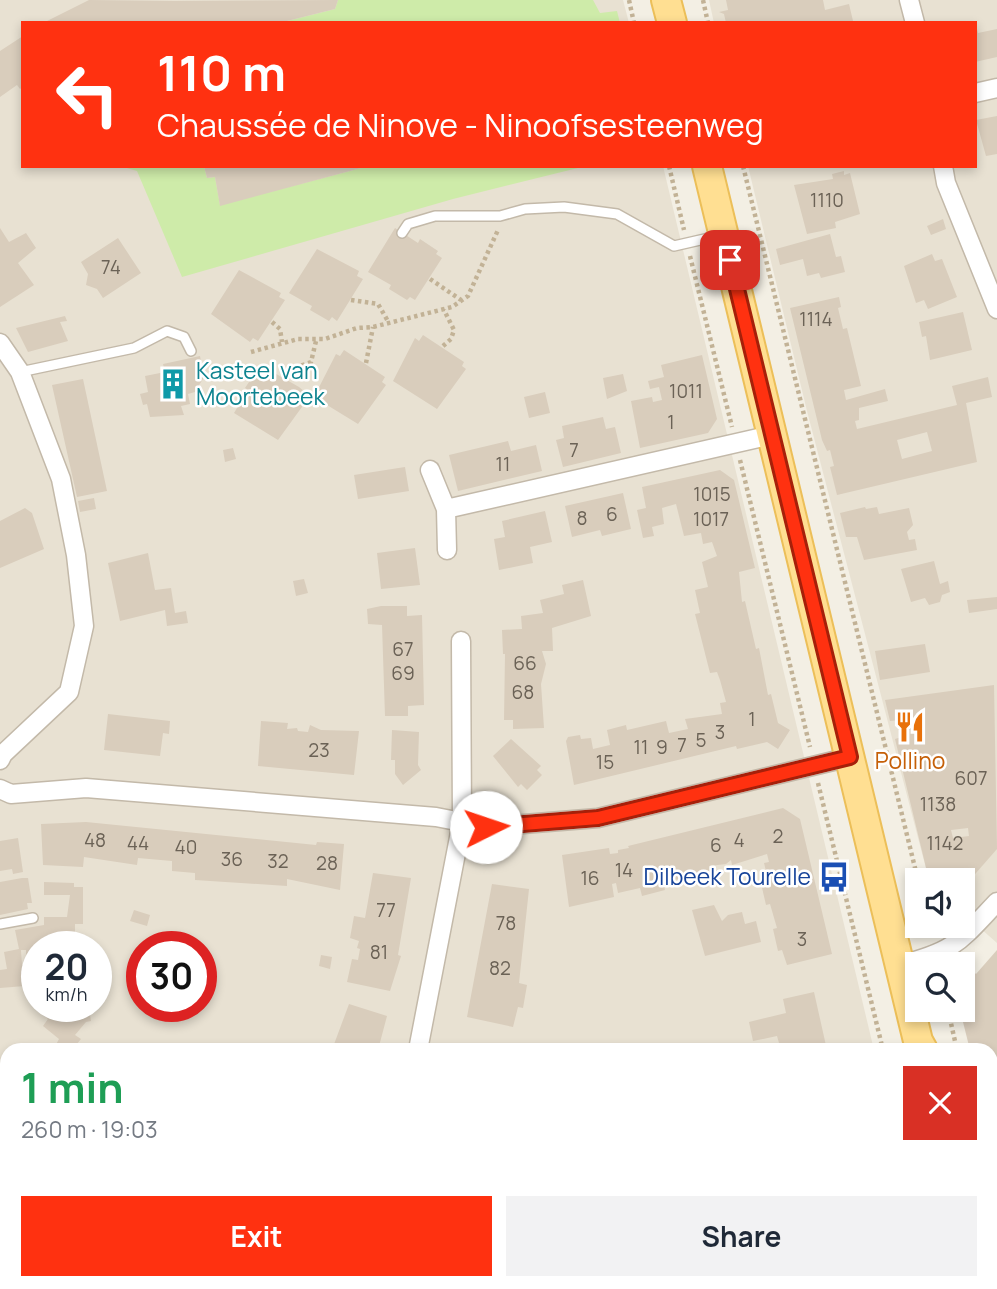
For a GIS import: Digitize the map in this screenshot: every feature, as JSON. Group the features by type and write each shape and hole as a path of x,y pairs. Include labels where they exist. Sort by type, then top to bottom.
{"main road":[{"path":"666,0 671,21"},
{"path":"707,168 918,1043"}],"street":[{"path":"909,0 914,21"},
{"path":"977,93 997,88"},
{"path":"944,168 954,205 997,309"},
{"path":"0,343 20,372 61,479 76,555 84,626 69,692 3,754 0,760"},
{"path":"446,509 772,435"},
{"path":"430,470 446,509 447,550"},
{"path":"419,1043 462,822 461,641"},
{"path":"0,789 11,794 86,788 220,801 276,802 462,822 486,827 598,818 850,757"},
{"path":"900,965 939,955 955,946 997,902"}],"lane":[{"path":"402,233 408,224 435,216 500,216 525,209 564,207 617,214 674,246 723,235"},
{"path":"20,372 135,348 167,331 184,337 191,351"},
{"path":"0,924 33,918"}],"path":[{"path":"629,0 634,21"},
{"path":"703,0 708,21"},
{"path":"669,168 881,1043"},
{"path":"743,168 915,868"},
{"path":"251,352 282,342 316,341 357,328 373,327 444,310 467,296 498,232 500,216"},
{"path":"430,279 461,300"},
{"path":"351,300 378,304 389,323"},
{"path":"443,346 454,330 444,310"},
{"path":"272,322 280,329 282,342"},
{"path":"366,363 373,327"},
{"path":"286,378 292,369 311,362 316,341"},
{"path":"951,1022 955,1043"}],"shaded area":[{"path":"0,0 623,0 628,21 21,21 21,168 663,168 872,1043 0,1043"},
{"path":"709,0 997,0 997,943 975,924 975,868 926,868 807,411 748,168 977,168 977,21 714,21"}],"green space":[{"path":"338,0 593,0 600,13 617,11 620,21 287,21 335,9"},
{"path":"127,168 204,168 207,178 215,177 220,205 361,168 578,168 453,199 182,277 137,171"}],"building":[{"path":"89,0 338,0 335,9 287,21 47,21"},
{"path":"726,0 823,0 825,10 849,4 853,21 726,21 724,14 719,12 728,10"},
{"path":"977,29 978,33 997,29 997,57 977,62"},
{"path":"21,37 21,88 17,85 0,97 0,51"},
{"path":"997,116 997,154 986,156 977,120"},
{"path":"204,168 361,168 220,206 215,177 207,178"},
{"path":"844,171 844,175 850,173 860,214 835,222 836,228 807,234 794,185 833,179 832,174"},
{"path":"943,219 946,229 931,235 927,226"},
{"path":"0,228 9,242 26,233 36,248 18,263 34,285 0,307"},
{"path":"395,228 418,243 420,239 438,251 436,254 442,258 415,300 410,297 407,300 389,289 391,285 368,272"},
{"path":"830,234 836,257 841,256 845,272 821,278 819,273 807,276 803,259 780,265 776,249"},
{"path":"118,238 141,273 103,298 97,289 86,285 88,274 81,262"},
{"path":"317,249 359,271 357,276 363,279 337,321 332,317 329,321 310,310 312,306 289,293"},
{"path":"932,254 935,261 942,259 957,297 928,309 924,300 916,303 904,266"},
{"path":"239,270 281,293 279,297 285,300 258,341 253,338 250,342 211,314"},
{"path":"839,297 841,307 838,308 843,329 847,328 861,386 844,390 846,400 885,389 888,401 859,408 859,420 855,421 857,429 957,405 952,386 988,377 992,397 966,403 977,462 837,495 830,467 834,466 830,450 827,451 822,440 790,308","holes":["927,432 932,451 902,459 897,440"]},
{"path":"963,312 972,350 930,360 926,336 922,337 919,322"},
{"path":"65,316 67,321 60,322 68,341 28,352 16,328"},
{"path":"423,335 464,362 462,366 466,369 437,409 393,381 415,338 419,341"},
{"path":"344,350 385,377 382,382 386,385 358,424 314,397 336,354 340,356"},
{"path":"702,355 717,419 708,433 640,448 631,401 652,397 653,402 662,400 659,387 650,389 648,381 664,377 661,365"},
{"name":"Kasteel van Moortebeek","path":"200,356 204,377 195,392 188,394 190,404 181,406 184,415 150,417 147,404 143,405 140,394 148,392 145,376 165,372 163,364"},
{"path":"264,367 299,387 305,392 302,397 307,400 278,440 234,413 248,390 245,388 257,370 261,372"},
{"path":"623,374 627,391 607,399 603,378"},
{"path":"83,379 107,491 77,497 52,385"},
{"path":"545,392 550,413 529,418 524,397"},
{"path":"603,417 606,429 615,427 621,453 563,467 556,440 564,438 562,426"},
{"path":"508,441 511,451 536,445 542,471 458,491 449,455"},
{"path":"233,448 236,459 225,462 223,450"},
{"path":"405,467 409,491 358,499 354,475"},
{"path":"720,470 734,480 755,568 739,572 742,602 745,601 756,649 759,648 768,695 771,694 778,723 790,730 778,749 767,742 737,749 736,746 574,785 566,741 568,737 580,735 581,739 591,738 593,749 610,745 607,730 626,725 627,730 666,721 669,733 688,729 685,719 722,714 720,703 726,702 717,672 710,673 695,614 700,613 695,590 708,587 702,562 717,556 712,542 703,544 701,533 684,536 676,504 662,508 664,524 652,527 654,536 643,538 637,510 646,508 642,487"},
{"path":"623,493 631,529 602,536 600,530 572,537 565,506"},
{"path":"94,498 96,509 80,512 78,501"},
{"path":"877,507 879,514 909,508 913,525 907,532 909,540 915,539 917,550 864,560 857,537 846,537 840,513"},
{"path":"25,508 32,513 44,549 0,568 0,521"},
{"path":"545,511 552,542 530,547 533,563 499,570 494,539 505,537 502,521"},
{"path":"415,548 420,585 381,589 377,553"},
{"path":"148,553 155,590 171,588 175,613 186,611 188,623 167,626 165,610 120,621 108,563"},
{"path":"934,561 940,584 948,581 950,592 942,595 940,602 929,605 925,598 911,602 901,569"},
{"path":"304,579 308,593 296,596 293,581"},
{"path":"583,580 591,616 552,628 553,651 542,651 546,664 541,684 544,728 513,729 513,720 504,720 505,654 502,630 522,629 521,616 543,613 540,600 564,594 562,585"},
{"path":"997,597 997,609 969,613 967,600"},
{"path":"407,606 407,616 422,615 424,705 408,706 408,716 385,716 382,625 368,624 367,609"},
{"path":"925,644 930,672 880,680 875,651"},
{"path":"994,685 997,849 975,874 975,868 926,868 895,739 905,736 901,720 890,721 885,700","holes":["968,828 969,836 953,838 951,830"]},
{"path":"108,714 170,721 169,734 163,733 160,756 104,750"},
{"path":"261,721 288,723 287,729 297,728 298,731 308,732 310,725 321,730 359,731 354,775 258,766"},
{"path":"392,730 419,732 418,765 421,770 403,785 395,774 395,760 391,760"},
{"path":"511,739 541,766 537,770 542,775 527,790 521,784 518,787 493,756"},
{"path":"783,808 800,819 832,954 787,965 782,950 778,951 773,929 777,928 770,904 766,905 760,879 767,875 764,863 769,862 767,854 732,865 731,860 726,864 709,866 712,877 687,884 685,878 663,882 665,890 642,896 640,888 618,893 616,883 612,884 614,897 569,907 562,855 609,848 610,854 618,853 618,850 629,848 628,846"},
{"path":"86,822 316,845 317,842 344,844 340,890 287,879 287,886 195,880 195,873 172,871 172,861 138,858 137,865 84,857 83,867 43,865 41,824"},
{"path":"18,838 23,872 13,874 12,869 0,871 0,841"},
{"path":"373,873 411,878 398,955 401,956 390,991 347,982 352,959 358,960 360,949 357,948 359,941 350,938 354,916 365,918"},
{"path":"28,878 32,903 27,903 28,909 0,915 0,882"},
{"path":"44,882 74,883 74,887 83,887 83,924 75,924 75,931 21,931 21,986 0,988 0,970 7,969 4,952 19,949 15,930 44,925 44,917 67,917 70,895 44,895"},
{"path":"492,884 529,889 519,983 527,985 523,1008 518,1007 513,1027 467,1017"},
{"path":"714,905 722,921 728,915 742,912 745,924 756,921 761,942 705,956 692,910"},
{"path":"134,910 150,915 147,926 130,921"},
{"path":"997,950 997,1043 968,1043 963,1022 975,1022 975,973"},
{"path":"321,955 332,957 330,969 319,966"},
{"path":"814,992 825,1043 779,1043 777,1036 753,1041 749,1022 786,1013 783,999"},
{"path":"349,1004 387,1016 380,1043 334,1043"},
{"path":"46,1022 86,1022 75,1035 81,1039 78,1043 57,1043 59,1039 43,1026"}],"place":[{"name":"Kasteel van Moortebeek","path":"173,384"},
{"name":"Pollino","path":"910,727"},
{"name":"Dilbeek Tourelle","path":"834,877"}],"route":[{"path":"486,827 598,818 850,757 730,260"}]}
